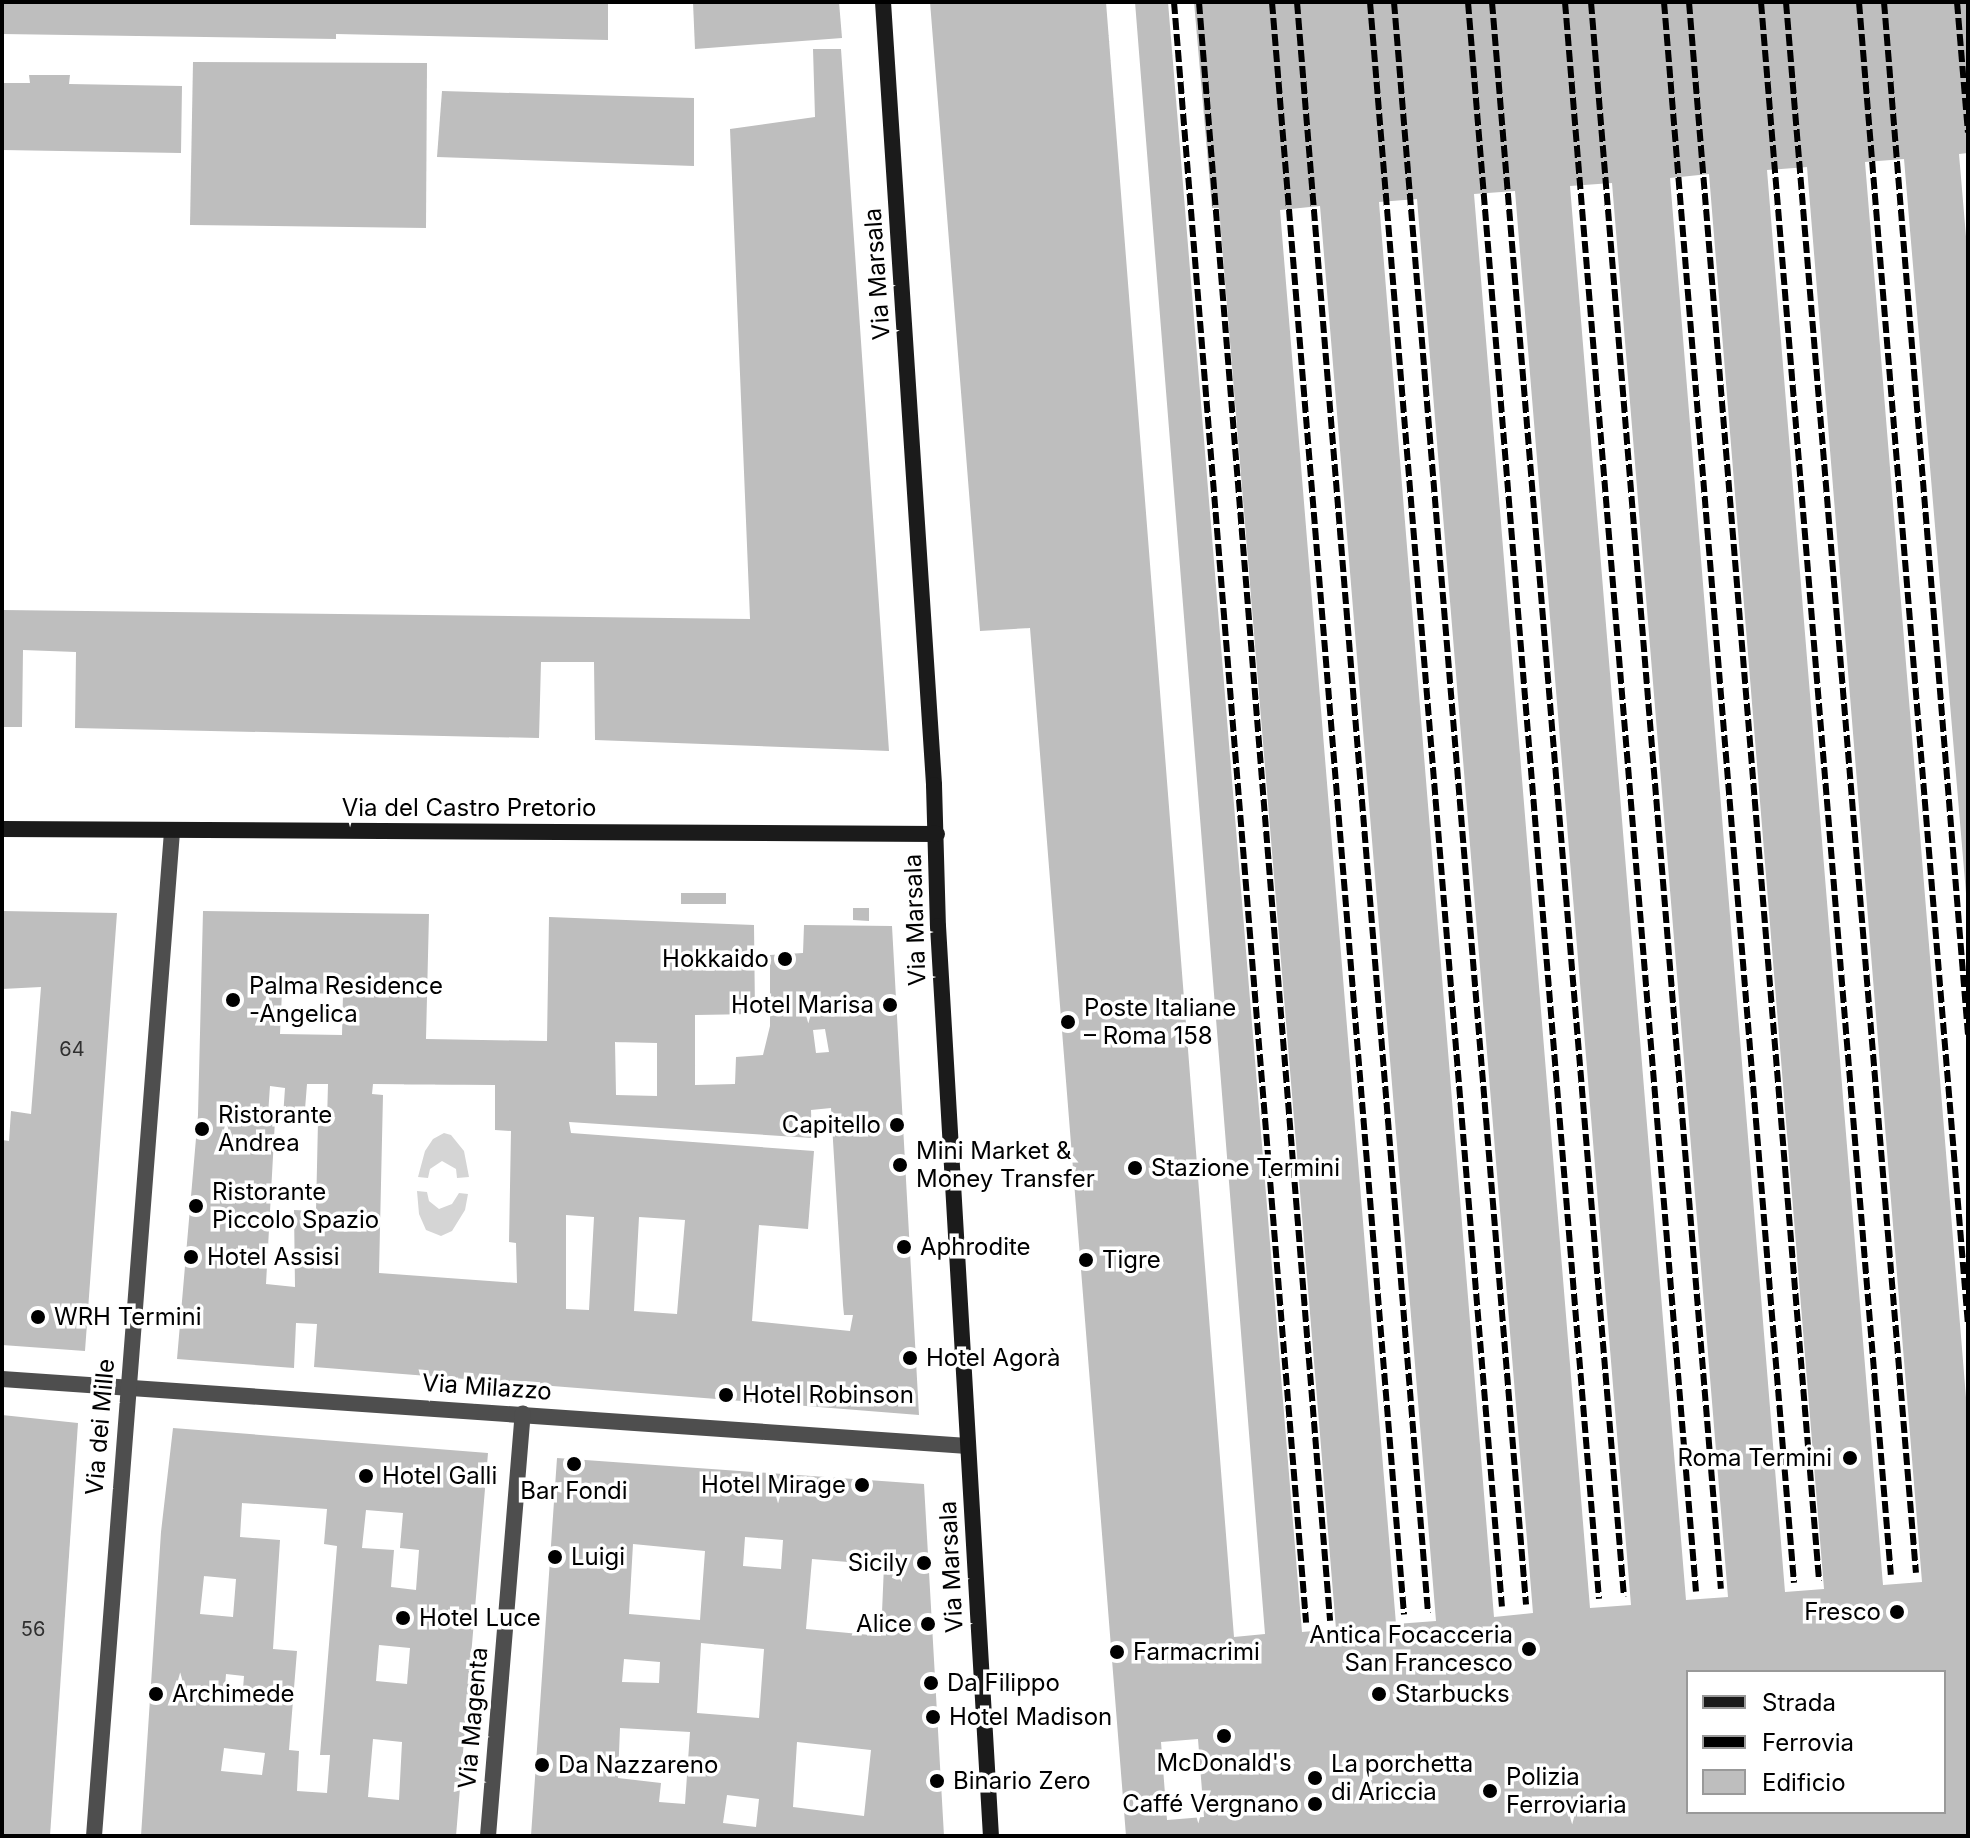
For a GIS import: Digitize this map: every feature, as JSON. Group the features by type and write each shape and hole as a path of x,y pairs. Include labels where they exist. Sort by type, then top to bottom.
{"main road":[{"name":"Via Marsala","path":"883,2 937,834 938,926 991,1836"},
{"name":"Via del Castro Pretorio","path":"2,829 937,834"}],"street":[{"name":"Via dei Mille","path":"94,1836 172,832"},
{"name":"Via Milazzo","path":"2,1379 968,1446"},
{"name":"Via Magenta","path":"488,1836 523,1413"}],"shaded area":[{"path":"444,1133 451,1135 464,1151 469,1177 457,1178 456,1169 442,1161 430,1169 428,1178 418,1177 425,1151 433,1139"},
{"path":"417,1191 427,1192 429,1201 439,1209 452,1204 459,1193 468,1194 465,1210 452,1231 441,1236 426,1230 419,1214"}],"building":[{"path":"2,2 608,2 608,40 336,34 336,39 2,34"},
{"path":"693,2 839,2 842,38 695,49"},
{"name":"Roma Termini","path":"930,2 1106,2 1234,1637 1265,1634 1135,2 1168,2 1302,1632 1336,1629 1219,208 1212,208 1194,2 1968,2 1968,153 1959,154 1968,260 1968,917 1904,159 1865,162 1968,1422 1968,1836 1126,1836 1030,628 980,631","holes":["1807,167 1922,1582 1883,1585 1767,170","1709,174 1824,1589 1785,1592 1670,178","1612,183 1728,1597 1686,1600 1570,186","1515,191 1631,1605 1590,1608 1474,194","1417,199 1533,1613 1494,1617 1379,202","1320,206 1436,1621 1396,1624 1280,210","1198,1739 1204,1817 1167,1820 1161,1742"]},
{"path":"813,49 841,49 889,751 595,740 594,662 541,662 539,738 75,728 76,652 23,650 22,727 2,727 2,610 750,619 730,129 815,117"},
{"path":"193,62 427,63 426,228 190,225"},
{"path":"29,75 70,75 69,84 182,86 181,153 2,150 2,83 30,83"},
{"path":"442,91 694,98 694,166 437,157"},
{"path":"681,893 726,893 726,904 681,904"},
{"path":"853,908 869,908 869,921 853,920"},
{"path":"2,911 117,913 85,1351 2,1345 2,1140 9,1141 11,1111 31,1114 41,987 2,989"},
{"path":"203,911 429,914 426,1039 547,1041 549,917 754,925 755,1014 695,1015 695,1085 735,1084 736,1057 763,1055 770,1026 770,955 803,953 804,925 892,926 919,1415 314,1367 317,1324 296,1323 294,1368 177,1359 198,1115","holes":["282,992 343,994 342,1035 280,1034","825,1029 829,1052 816,1053 813,1030","615,1042 657,1043 657,1096 616,1095","307,1084 328,1084 327,1121 318,1121 316,1211 294,1210 295,1287 266,1284 275,1120 304,1122","373,1084 495,1085 495,1130 511,1131 509,1242 516,1243 517,1283 379,1273 383,1095 372,1094","270,1086 285,1088 283,1117 268,1115","831,1108 843,1305 844,1315 853,1315 850,1331 752,1321 759,1225 808,1229 814,1151 571,1133 569,1122 812,1138 811,1110","566,1215 594,1217 589,1310 566,1309","639,1217 685,1220 677,1314 634,1311"]},
{"path":"2,1415 78,1423 50,1836 2,1836"},
{"path":"173,1428 488,1453 456,1836 141,1836 161,1532","holes":["242,1503 327,1509 324,1544 337,1546 320,1755 330,1755 327,1793 297,1791 299,1751 289,1750 297,1651 273,1649 280,1540 240,1537","366,1510 403,1513 400,1548 419,1550 416,1590 391,1587 394,1550 362,1548","204,1576 236,1579 233,1617 200,1614","379,1645 410,1648 407,1684 376,1681","226,1674 244,1676 242,1701 224,1699","373,1739 402,1742 399,1800 368,1797","224,1748 265,1753 262,1775 221,1771"]},
{"path":"557,1458 924,1484 944,1836 531,1836","holes":["745,1537 783,1540 781,1569 743,1566","633,1544 705,1551 700,1620 629,1614","812,1559 884,1565 881,1636 806,1629","701,1643 764,1649 759,1718 697,1713","624,1659 660,1662 659,1683 622,1682","620,1728 690,1732 685,1804 659,1802 661,1783 618,1778","797,1742 871,1750 864,1816 793,1807","727,1795 759,1799 756,1827 723,1823"]}],"railway":[{"path":"1174,2 1306,1623"},
{"path":"1199,2 1330,1621"},
{"path":"1272,2 1404,1615"},
{"path":"1297,2 1428,1613"},
{"path":"1370,2 1502,1607"},
{"path":"1394,2 1526,1605"},
{"path":"1468,2 1599,1599"},
{"path":"1492,2 1624,1597"},
{"path":"1565,2 1696,1592"},
{"path":"1591,2 1721,1589"},
{"path":"1664,2 1794,1583"},
{"path":"1689,2 1819,1581"},
{"path":"1761,2 1891,1575"},
{"path":"1786,2 1916,1573"},
{"path":"1859,2 1968,1324"},
{"path":"1884,2 1968,1035"},
{"path":"1957,2 1968,133"}],"place":[{"name":"Hokkaido","path":"785,959"},
{"name":"Palma Residence -Angelica","path":"233,1000"},
{"name":"Hotel Marisa","path":"890,1005"},
{"name":"Poste Italiane – Roma 158","path":"1068,1022"},
{"name":"Capitello","path":"897,1125"},
{"name":"Ristorante Andrea","path":"202,1129"},
{"name":"Mini Market & Money Transfer","path":"900,1165"},
{"name":"Stazione Termini","path":"1135,1168"},
{"name":"Ristorante Piccolo Spazio","path":"196,1206"},
{"name":"Aphrodite","path":"904,1247"},
{"name":"Hotel Assisi","path":"191,1257"},
{"name":"Tigre","path":"1086,1260"},
{"name":"WRH Termini","path":"38,1317"},
{"name":"Hotel Agorà","path":"910,1358"},
{"name":"Hotel Robinson","path":"726,1395"},
{"name":"Roma Termini","path":"1850,1458"},
{"name":"Bar Fondi","path":"574,1464"},
{"name":"Hotel Galli","path":"366,1476"},
{"name":"Hotel Mirage","path":"862,1485"},
{"name":"Luigi","path":"555,1557"},
{"name":"Sicily","path":"924,1563"},
{"name":"Fresco","path":"1897,1612"},
{"name":"Hotel Luce","path":"403,1618"},
{"name":"Alice","path":"928,1624"},
{"name":"Antica Focacceria San Francesco","path":"1529,1649"},
{"name":"Farmacrimi","path":"1117,1652"},
{"name":"Da Filippo","path":"931,1683"},
{"name":"Archimede","path":"156,1694"},
{"name":"Starbucks","path":"1379,1694"},
{"name":"Hotel Madison","path":"933,1717"},
{"name":"McDonald's","path":"1224,1736"},
{"name":"Da Nazzareno","path":"542,1765"},
{"name":"La porchetta di Ariccia","path":"1315,1778"},
{"name":"Binario Zero","path":"937,1781"},
{"name":"Polizia Ferroviaria","path":"1490,1791"},
{"name":"Caffé Vergnano","path":"1315,1804"}]}
